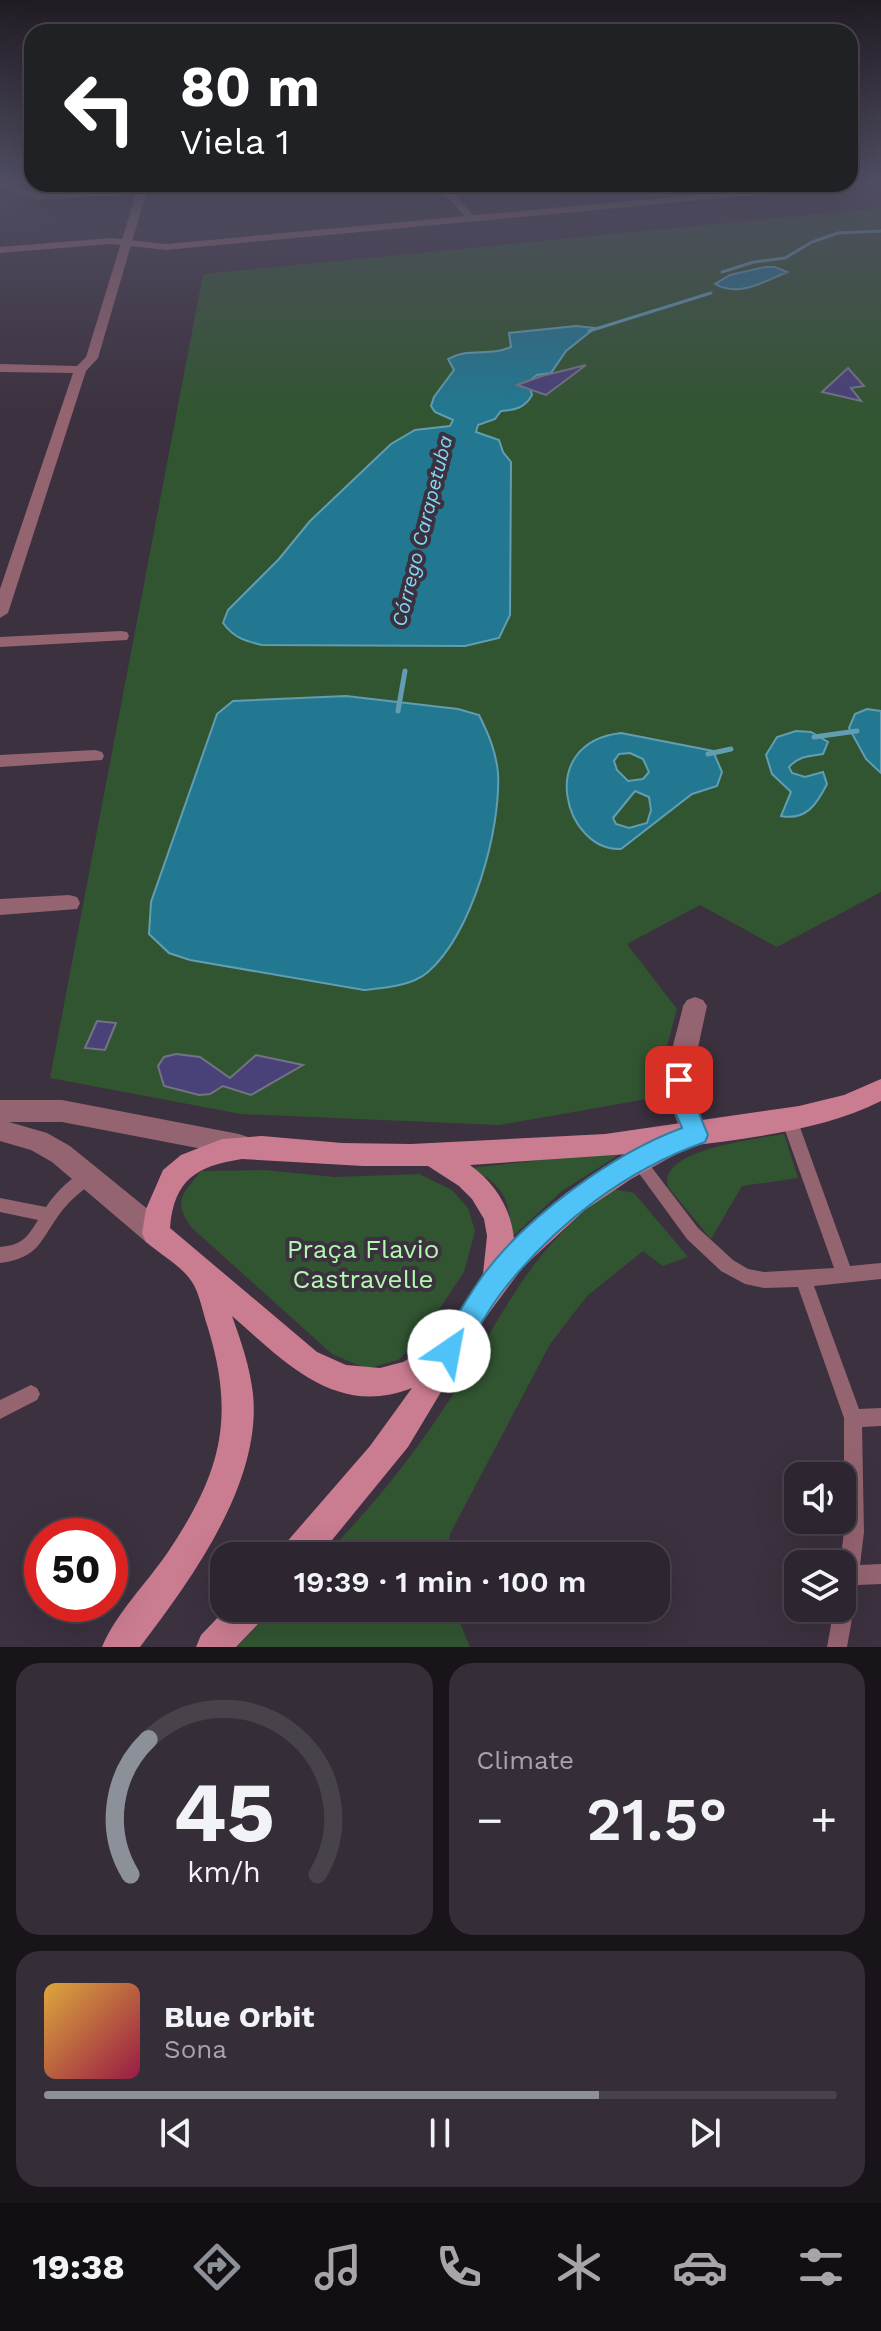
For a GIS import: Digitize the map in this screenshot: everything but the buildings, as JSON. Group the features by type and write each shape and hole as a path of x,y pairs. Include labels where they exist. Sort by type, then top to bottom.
{"main road":[{"path":"449,1351 413,1375 394,1381 355,1382 330,1375 307,1362 156,1233 158,1202 164,1187 174,1175 198,1158 239,1145 343,1155 433,1156 689,1137 835,1110 881,1089"},
{"path":"309,1542 393,1440 425,1395 449,1351 495,1281 552,1220 606,1179 689,1137"},
{"path":"433,1156 463,1172 485,1193 499,1220 502,1250 495,1281"},
{"path":"119,1647 194,1542 217,1497 235,1445 239,1400 229,1348 205,1278"},
{"path":"213,1647 237,1622"}],"street":[{"path":"0,613 80,370 92,358 121,258"},
{"path":"0,368 80,370"},
{"path":"0,556 19,555"},
{"path":"0,642 121,636"},
{"path":"0,761 95,756"},
{"path":"0,907 69,903"},
{"path":"689,1137 679,1080 695,1006"},
{"path":"0,1111 62,1111 239,1145"},
{"path":"0,1130 38,1141 88,1176 156,1233"}],"lane":[{"path":"789,1119 844,1273"},
{"path":"638,1161 704,1245 725,1265 742,1275 763,1280 881,1271"},
{"path":"0,1255 23,1252 35,1240 50,1215 88,1176"},
{"path":"0,1205 50,1215"},
{"path":"803,1277 853,1418 852,1550"},
{"path":"0,1410 31,1394"},
{"path":"853,1418 881,1417"},
{"path":"856,1576 881,1574"},
{"path":"837,1647 841,1622"}],"green space":[{"path":"369,258 881,258 881,892 777,947 700,905 627,944 677,1009 653,1098 499,1125 241,1114 50,1078 203,274"},
{"path":"784,1134 798,1178 742,1186 711,1239 668,1187 669,1174 678,1163 712,1148"},
{"path":"625,1151 562,1191 509,1240 509,1215 504,1196 491,1181 470,1168"},
{"name":"Praça Flavio Castravelle","path":"264,1170 335,1177 419,1174 452,1190 468,1208 475,1231 464,1272 430,1323 400,1359 367,1369 332,1354 192,1228 181,1204 201,1171"},
{"path":"613,1189 634,1193 688,1257 663,1266 643,1251 587,1296 550,1344 448,1542 338,1542 421,1441 538,1260 583,1212"},
{"path":"261,1622 460,1622 470,1647 237,1647"}],"water":[{"path":"765,267 787,272 743,289 715,284 730,275"},
{"path":"576,326 595,328 566,351 551,373 537,375 528,382 532,395 523,406 501,411 495,419 478,425 476,432 499,440 511,462 510,615 499,638 465,646 262,645 240,638 227,628 223,623 228,610 279,559 310,521 391,444 415,430 450,426 453,420 435,412 431,406 454,370 448,359 464,353 511,347 509,333"},
{"path":"346,696 458,709 479,715 489,737 498,773 495,823 481,880 458,933 444,955 421,977 398,986 364,990 190,960 169,953 149,934 151,902 217,714 233,701"},
{"path":"867,709 881,711 881,773 866,759 849,728 855,714"},
{"path":"796,731 811,732 828,742 823,754 804,757 793,763 789,767 792,773 805,777 823,772 827,784 810,809 797,816 781,816 791,792 772,774 766,755 777,737"},
{"path":"621,733 713,751 722,772 717,786 692,794 621,849 601,845 585,834 573,816 567,796 568,775 576,756 594,741","holes":["630,753 643,759 649,772 643,779 628,781 617,770 614,761 619,754","635,791 649,797 651,810 647,823 629,828 616,824 613,818"]}],"waterway":[{"name":"Córrego Carapetuba","path":"722,272 754,262 785,258"},
{"name":"Córrego Carapetuba","path":"589,331 711,293"},
{"name":"Córrego Carapetuba","path":"398,711 405,671"},
{"path":"814,737 857,731"},
{"path":"708,754 731,749"}],"route":[{"path":"449,1351 495,1281 552,1220 606,1179 682,1138 696,1135 680,1094 679,1080"}]}
